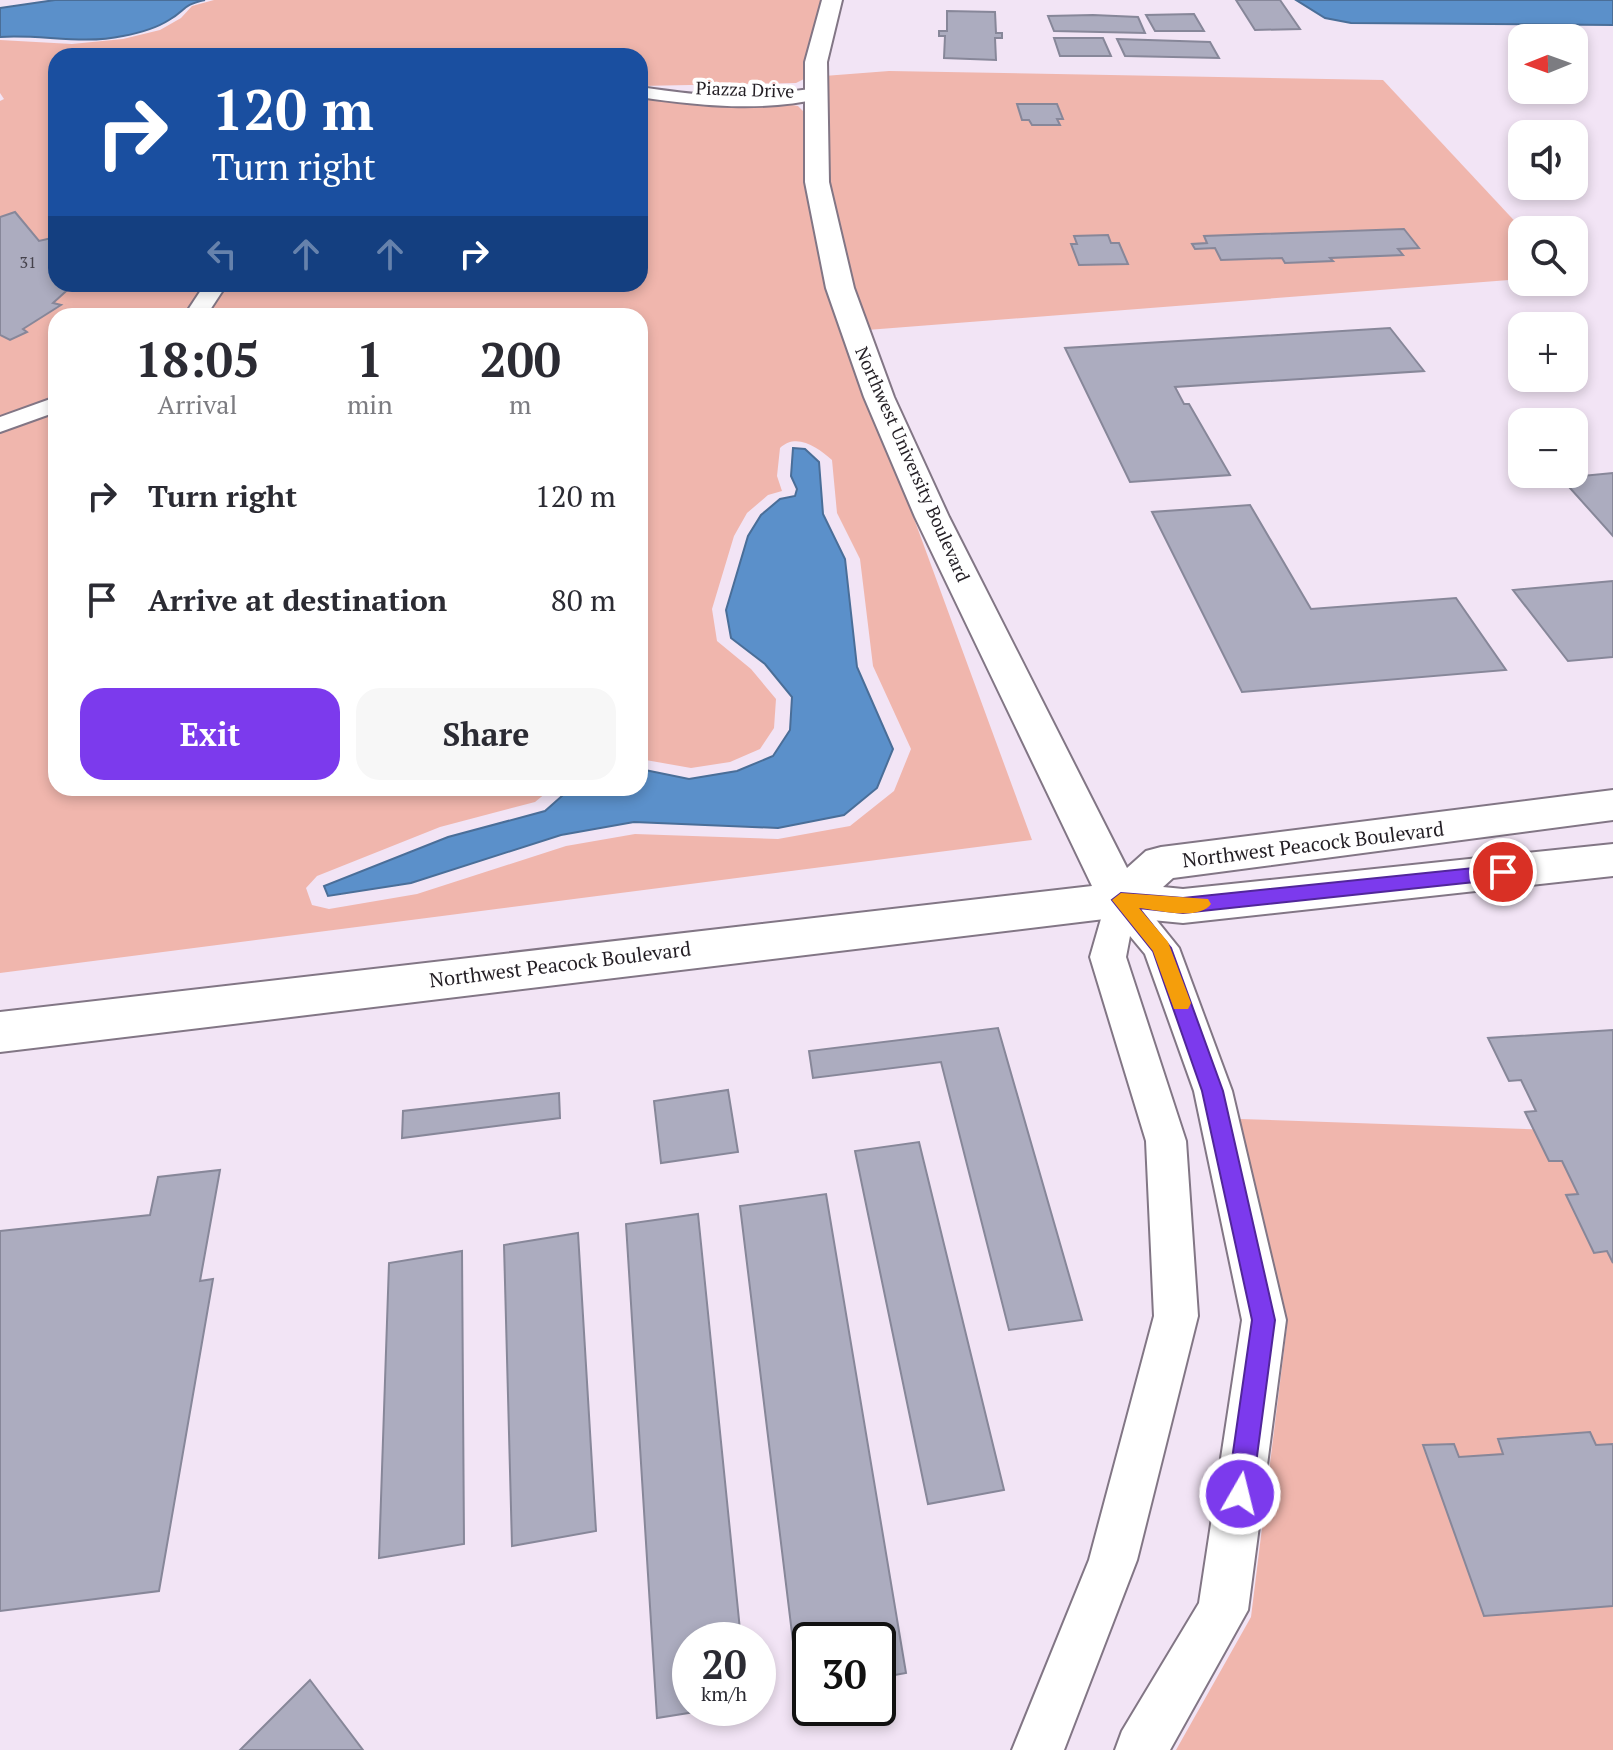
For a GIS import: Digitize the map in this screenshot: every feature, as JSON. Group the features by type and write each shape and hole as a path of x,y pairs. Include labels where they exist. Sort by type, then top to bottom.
{"street":[{"name":"Northwest University Boulevard","path":"832,0 816,62 817,182 840,288 879,397 932,517 1121,900"},
{"name":"Piazza Drive","path":"648,93 683,98 768,99 817,94"},
{"path":"0,425 48,407"},
{"name":"Northwest Peacock Boulevard","path":"1121,900 1161,863 1613,805"},
{"name":"Northwest Peacock Boulevard","path":"0,1032 1121,900 1183,906 1613,860"},
{"path":"1038,1750 1113,1560 1176,1316 1166,1141 1108,957 1121,900"},
{"path":"1121,900 1161,948 1213,1091 1264,1320 1223,1610 1141,1750"}],"shaded area":[{"path":"214,0 824,0 808,45 803,77 806,78 796,83 648,86 648,48 48,48 48,292 200,292 188,308 48,308 48,399 0,418 0,101 4,99 0,93 0,40 72,44 123,39 160,30 181,18 192,6"},
{"path":"889,71 1383,80 1510,216 1508,280 867,330 851,287 827,181 824,76"},
{"path":"648,98 798,106 805,113 891,456 1032,840 0,973 0,432 48,415 48,796 542,796 535,802 440,827 317,876 306,888 312,905 329,909 417,894 566,846 635,834 778,839 850,826 894,791 911,749 873,666 860,559 837,513 832,460 814,447 793,441 780,448 777,476 782,491 768,495 747,513 734,536 712,609 717,641 751,669 776,699 774,728 760,749 730,762 691,768 648,760 648,308 212,308 223,292 648,292"},
{"path":"1240,1119 1613,1132 1613,1750 1176,1750 1251,1617 1287,1326"}],"water":[{"path":"55,0 205,0 188,6 158,26 107,39 0,37 0,8"},
{"path":"1296,0 1613,0 1613,25 1351,23 1325,18"},
{"path":"793,448 805,449 819,462 823,514 845,559 857,667 893,749 877,788 844,815 778,828 634,822 561,835 411,883 328,896 324,886 448,837 545,811 562,796 648,796 648,771 689,779 737,771 773,756 790,730 792,697 765,664 731,638 726,610 748,536 761,515 780,499 795,496 797,489 791,476"}],"building":[{"path":"1236,0 1280,0 1300,29 1255,30"},
{"path":"947,11 995,12 996,33 1002,33 1002,38 995,38 996,60 944,58 945,36 939,36 939,31 947,31"},
{"path":"1194,14 1204,31 1155,31 1146,15"},
{"path":"1048,16 1138,17 1145,33 1054,31"},
{"path":"1054,38 1103,38 1111,56 1060,56"},
{"path":"1117,39 1210,42 1219,58 1125,56"},
{"path":"1017,104 1057,104 1063,119 1057,119 1060,125 1032,125 1029,120 1022,120"},
{"path":"15,212 39,241 48,239 48,292 65,292 53,303 61,305 48,308 48,313 23,329 27,332 10,340 0,335 0,217"},
{"path":"1404,229 1419,248 1398,249 1403,255 1330,258 1333,261 1285,263 1282,258 1221,260 1215,248 1195,249 1192,244 1207,243 1204,236"},
{"path":"1108,235 1111,243 1119,243 1128,264 1079,265 1071,244 1077,244 1074,236"},
{"path":"1390,328 1424,371 1175,387 1184,404 1189,404 1230,475 1130,482 1065,348"},
{"path":"1613,473 1613,536 1570,488 1588,488 1588,475"},
{"path":"1250,505 1311,609 1456,598 1506,670 1242,692 1152,512"},
{"path":"1613,581 1613,657 1568,661 1513,590"},
{"path":"998,1028 1082,1320 1009,1330 941,1062 813,1078 809,1051"},
{"path":"1613,1030 1613,1263 1607,1251 1594,1253 1566,1195 1578,1194 1562,1161 1549,1161 1525,1112 1536,1111 1521,1080 1509,1081 1488,1038"},
{"path":"728,1090 738,1152 661,1163 654,1101"},
{"path":"559,1093 560,1118 402,1138 403,1111"},
{"path":"919,1142 1004,1490 928,1504 855,1151"},
{"path":"220,1170 200,1281 213,1279 159,1591 0,1611 0,1231 150,1215 158,1177"},
{"path":"826,1194 906,1673 896,1675 896,1622 792,1622 792,1633 740,1206"},
{"path":"698,1214 739,1622 672,1622 672,1716 657,1718 626,1224"},
{"path":"578,1233 596,1531 512,1546 504,1245"},
{"path":"462,1251 464,1544 379,1558 389,1263"},
{"path":"1590,1432 1596,1445 1613,1444 1613,1606 1484,1616 1423,1445 1454,1444 1459,1457 1503,1454 1498,1439"},
{"path":"310,1680 363,1750 240,1750"}],"slow traffic":[{"path":"1181,1003 1161,948 1121,900 1183,906 1202,904"}],"route":[{"path":"1240,1494 1264,1320 1213,1091 1161,948 1121,900 1183,906 1503,872"}]}
